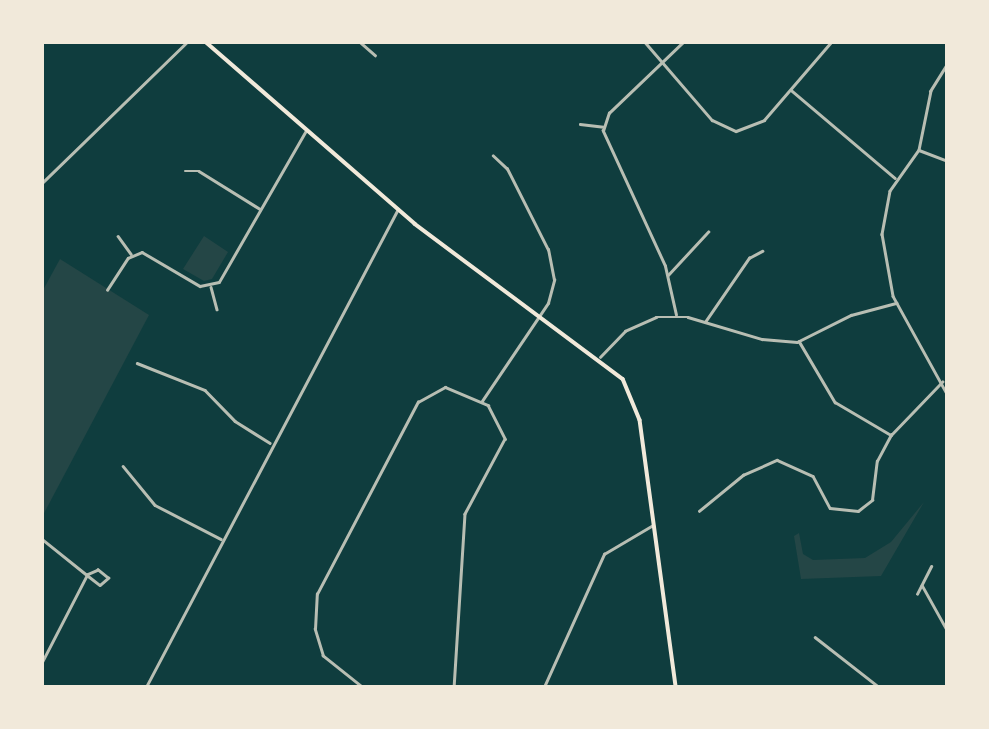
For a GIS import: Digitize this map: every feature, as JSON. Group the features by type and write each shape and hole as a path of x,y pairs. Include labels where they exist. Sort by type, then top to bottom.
{"main road":[{"path":"206,42 398,209 600,357 636,400 676,687"}],"street":[{"path":"42,183 187,42"},
{"path":"360,42 375,55"},
{"path":"645,42 712,120 732,130 759,124 831,42"},
{"path":"676,315 668,275 605,146 603,127 662,62 684,42"},
{"path":"946,65 931,91 919,150 896,179 882,227 896,303 947,394"},
{"path":"791,90 896,179"},
{"path":"580,124 603,127"},
{"path":"211,287 223,278 306,131"},
{"path":"919,150 947,161"},
{"path":"482,401 540,315 553,290 551,258 507,169 493,156"},
{"path":"185,171 199,171 260,209"},
{"path":"146,687 270,443 398,209"},
{"path":"668,275 708,232"},
{"path":"118,236 131,254"},
{"path":"705,322 749,258 762,251"},
{"path":"131,254 146,253 211,287 217,309"},
{"path":"107,290 131,254"},
{"path":"600,357 633,326 676,315 762,339 799,341 850,315 896,303"},
{"path":"799,341 835,402 891,435"},
{"path":"137,363 205,390 234,421 270,443"},
{"path":"699,511 743,475 777,460 813,476 830,508 859,511 872,500 877,461 891,435 942,382"},
{"path":"362,687 334,670 319,648 314,610 320,587 422,396 446,387 482,401 503,425 505,444 465,514 454,687"},
{"path":"123,466 155,505 221,539"},
{"path":"544,687 608,549 653,525"},
{"path":"42,539 87,575 100,585 108,578 98,570 87,575 42,662"},
{"path":"917,594 931,566"},
{"path":"922,585 947,630"},
{"path":"815,638 878,687"}],"shaded area":[{"path":"204,236 228,252 212,279 204,281 183,269"},
{"path":"60,259 149,315 42,517 42,292"},
{"path":"924,502 881,576 801,579 794,536 799,533 803,554 813,560 865,558 891,542"}]}
